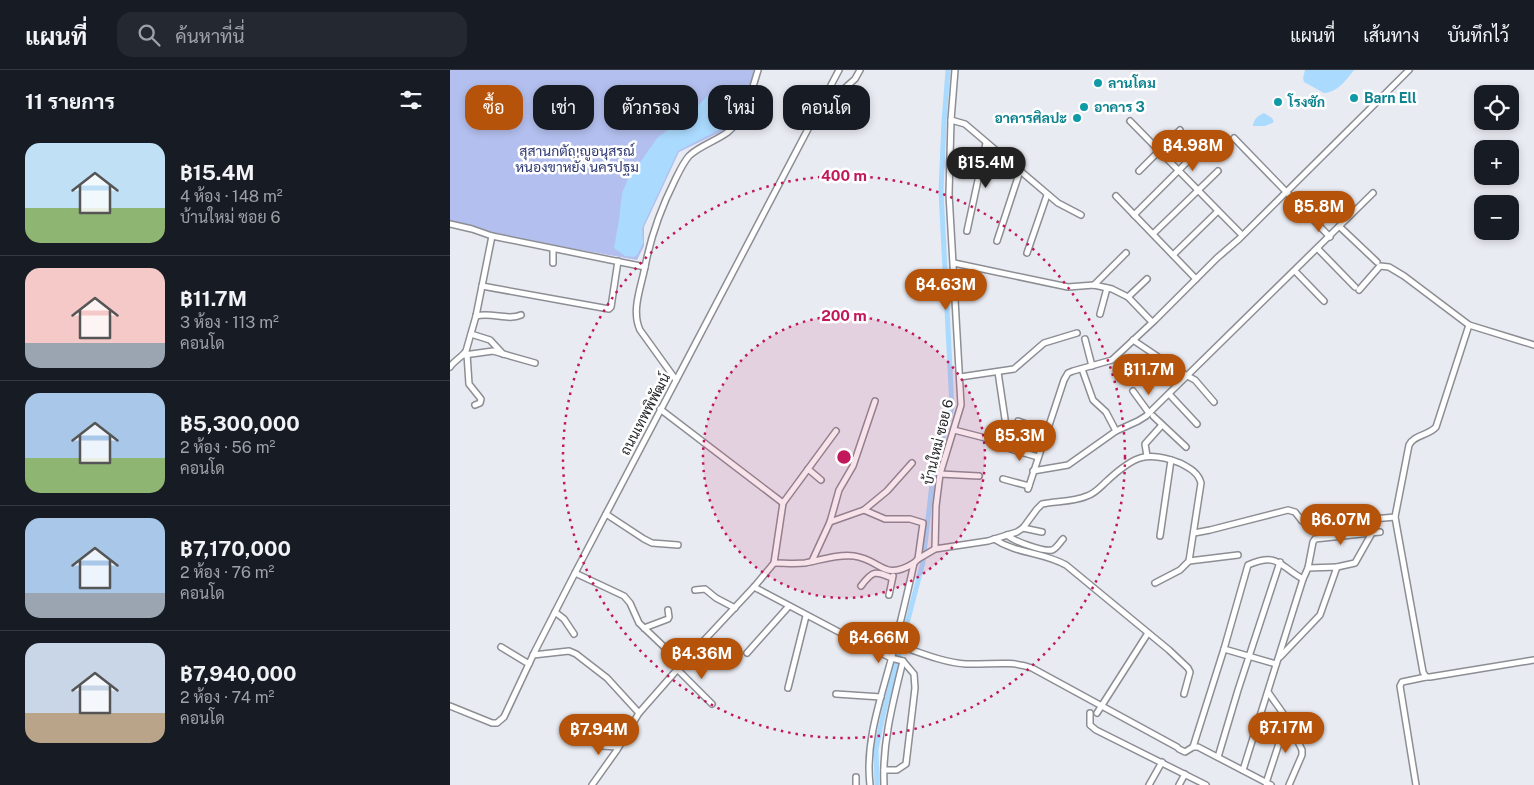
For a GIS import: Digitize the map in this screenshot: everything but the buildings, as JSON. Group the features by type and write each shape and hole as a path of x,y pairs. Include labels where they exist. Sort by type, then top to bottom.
{"street":[{"path":"676,380 636,322 638,302 655,223 684,164 695,151 730,130 741,116 758,70"},
{"name":"ถนนเทพพิพัฒน์","path":"450,706 492,723 501,721 509,710 533,655 575,572 838,70"},
{"path":"849,85 860,70"},
{"name":"บ้านใหม่ ซอย 6","path":"935,549 936,506 940,474 961,405 952,279 954,263 949,194 955,70"},
{"path":"1003,479 1029,487 1046,431 1068,373 1112,360 1409,70"},
{"path":"952,120 965,124 1058,203 1081,215"},
{"path":"1130,121 1217,212 1242,235"},
{"path":"1139,171 1180,130"},
{"path":"1234,138 1330,237"},
{"path":"967,231 986,143"},
{"path":"1134,214 1194,156"},
{"path":"998,241 1020,171"},
{"path":"1154,234 1218,171"},
{"path":"1033,470 1068,465 1116,431 1151,415 1187,375 1374,193"},
{"path":"1027,253 1048,195"},
{"path":"1116,196 1196,279"},
{"path":"1173,255 1217,212"},
{"path":"450,224 492,236 645,267"},
{"path":"1340,227 1377,262"},
{"path":"475,405 480,403 481,398 469,384 466,355 492,236"},
{"path":"553,249 553,263"},
{"path":"1318,249 1357,289 1380,266 1389,267 1404,276 1469,325 1534,345"},
{"path":"1094,285 1126,253"},
{"path":"482,286 609,309 611,308 614,296 618,261"},
{"path":"954,263 1063,286 1094,285 1118,291 1128,297 1152,322"},
{"path":"1295,271 1324,301"},
{"path":"936,279 952,279"},
{"path":"1128,297 1147,279"},
{"path":"1100,314 1107,288"},
{"path":"476,316 490,314 513,318 521,315"},
{"path":"1426,677 1421,662 1395,517 1409,445 1418,436 1431,432 1438,423 1469,325"},
{"path":"960,377 1017,368 1044,343 1077,333"},
{"path":"471,334 490,340 503,354"},
{"path":"1085,339 1092,366"},
{"path":"1133,340 1199,383 1214,402"},
{"path":"450,367 456,360 466,355 488,351 535,363"},
{"path":"1082,369 1094,400 1106,412 1116,431"},
{"path":"998,372 1005,419"},
{"path":"1133,391 1151,415 1186,447"},
{"path":"1169,394 1197,424"},
{"path":"812,561 830,522 837,494 853,466 875,401"},
{"path":"660,409 783,503"},
{"path":"1018,421 1046,431"},
{"path":"1147,456 1145,444 1162,425"},
{"path":"954,430 989,439"},
{"path":"592,785 638,713 754,588 774,563 783,503 836,431"},
{"path":"1007,448 1038,457"},
{"path":"774,563 804,563 840,556 855,556 866,559 881,568 894,571 903,570 935,549 994,539 1024,528 1042,504 1085,497 1096,491 1130,462 1147,456 1160,456 1194,471 1200,479 1201,488 1189,561 1180,570 1156,583"},
{"path":"1160,536 1171,460"},
{"path":"830,522 864,510 887,491 912,463"},
{"path":"808,469 821,480"},
{"path":"940,474 979,476"},
{"path":"864,510 885,519 910,519 923,523 920,558 881,697 870,748 870,785"},
{"path":"1194,533 1288,510 1295,512 1302,521 1309,524 1395,517"},
{"path":"606,514 644,539 655,543 678,545"},
{"path":"1024,528 1042,532"},
{"path":"1280,657 1308,568 1315,539 1380,532"},
{"path":"1308,568 1337,567 1355,563 1372,533"},
{"path":"1007,535 1014,541 1048,550 1054,549 1063,539"},
{"path":"994,539 1012,550 1058,560 1066,565 1170,650 1188,668 1190,672 1184,694"},
{"path":"1189,561 1238,555"},
{"path":"1191,749 1224,649 1248,566 1273,559 1303,579"},
{"path":"1218,757 1280,562"},
{"path":"1243,770 1276,664 1280,657 1320,614 1337,567"},
{"path":"889,595 894,571"},
{"path":"575,572 624,596 644,628 682,664"},
{"path":"861,586 869,575 873,573 892,578"},
{"path":"754,588 806,616 902,661 911,669 915,678 906,764 897,770 884,770"},
{"path":"695,590 705,589 716,598 735,608"},
{"path":"747,653 789,606"},
{"path":"644,628 668,620 668,610"},
{"path":"555,612 564,619 574,634"},
{"path":"788,688 806,616"},
{"path":"1148,633 1093,713 1089,721 1090,725 1096,730 1206,785"},
{"path":"897,645 964,664 1022,664 1044,673 1185,752 1198,747 1269,784 1287,718"},
{"path":"501,647 529,664"},
{"path":"1224,649 1276,664"},
{"path":"533,655 568,651 576,654 607,678 638,713"},
{"path":"1416,785 1400,686 1402,682 1534,660"},
{"path":"884,785 887,730 902,661"},
{"path":"677,669 712,704"},
{"path":"1268,692 1287,718 1302,753 1289,785"},
{"path":"836,694 881,697"},
{"path":"586,739 602,746 618,747"},
{"path":"1148,785 1162,762"},
{"path":"1179,785 1185,774"},
{"path":"856,777 856,785"}],"green space":[{"name":"สุสานกตัญญูอนุสรณ์ หนองขาหยั่ง นครปฐม","path":"450,70 760,70 753,85 708,85 708,130 725,130 679,152 644,227 644,246 637,260 450,227"}],"shaded area":[{"path":"1305,70 1354,70 1338,88 1324,93 1304,82"},
{"path":"708,95 708,130 719,130 678,151 642,228 643,243 637,255 634,257 625,256 614,248 622,193 628,179 658,137 668,130 698,130 698,106"},
{"path":"1264,113 1272,118 1274,122 1265,126 1253,126 1254,121"}],"waterway":[{"path":"877,785 876,749 884,711 923,562 935,464 952,408 941,191 948,70"}],"place":[{"name":"ลานโดม","path":"1098,83"},
{"name":"Barn Ell","path":"1354,98"},
{"name":"โรงซัก","path":"1278,102"},
{"name":"อาคาร 3","path":"1084,107"},
{"name":"อาคารศิลปะ","path":"1077,118"}]}
